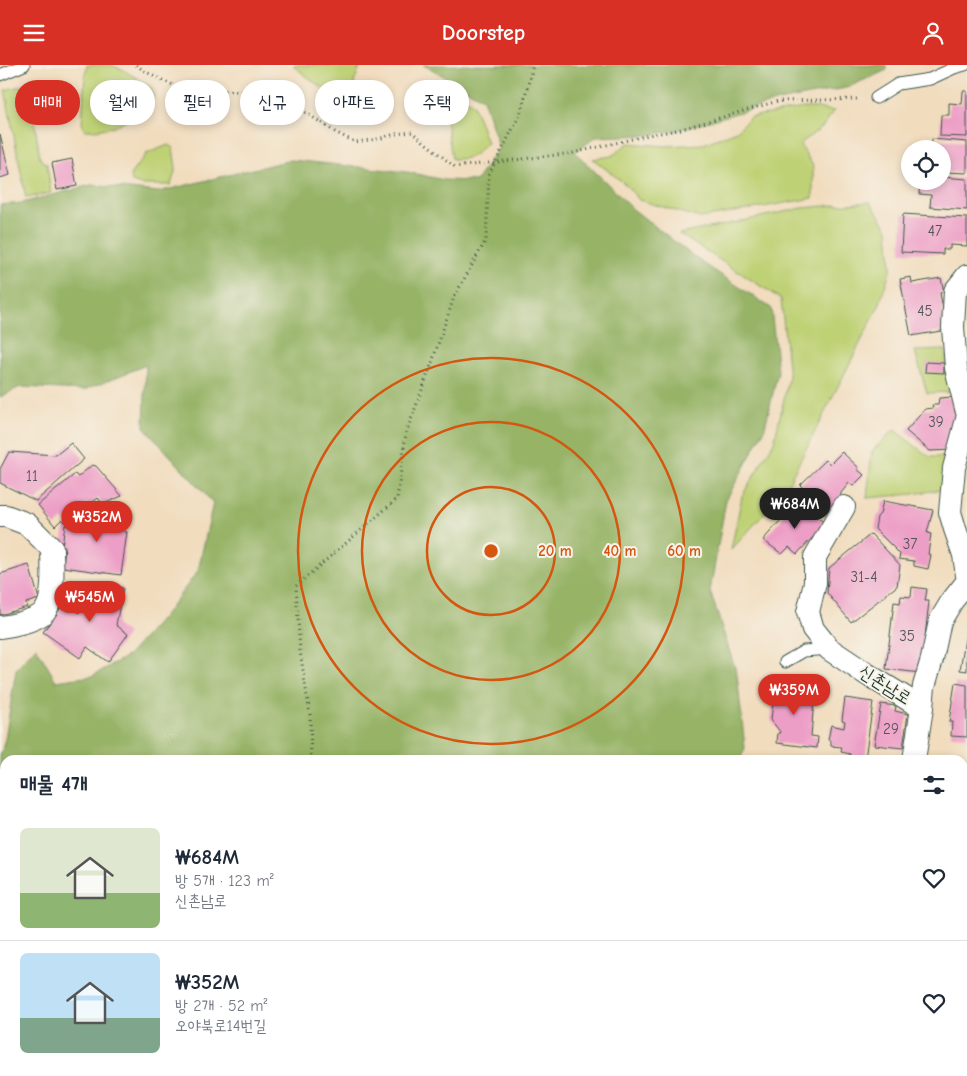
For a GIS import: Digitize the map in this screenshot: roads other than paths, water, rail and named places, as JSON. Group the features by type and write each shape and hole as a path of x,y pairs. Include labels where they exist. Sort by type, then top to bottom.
{"street":[{"path":"967,276 955,291 953,327 956,368 967,412"},
{"path":"967,419 954,468 950,511 964,555 967,575"},
{"name":"신촌남로","path":"844,507 814,557 815,583 808,611 813,629 829,649 922,708"},
{"path":"0,516 6,516 27,525 52,549 53,579 47,608 41,615 34,619 0,627"},
{"name":"신촌남로","path":"915,755 924,686 940,621 952,601 967,582"}],"lane":[{"path":"0,75 24,65"},
{"path":"876,98 898,84 930,79 965,65"},
{"path":"785,662 804,651 829,649"}]}
